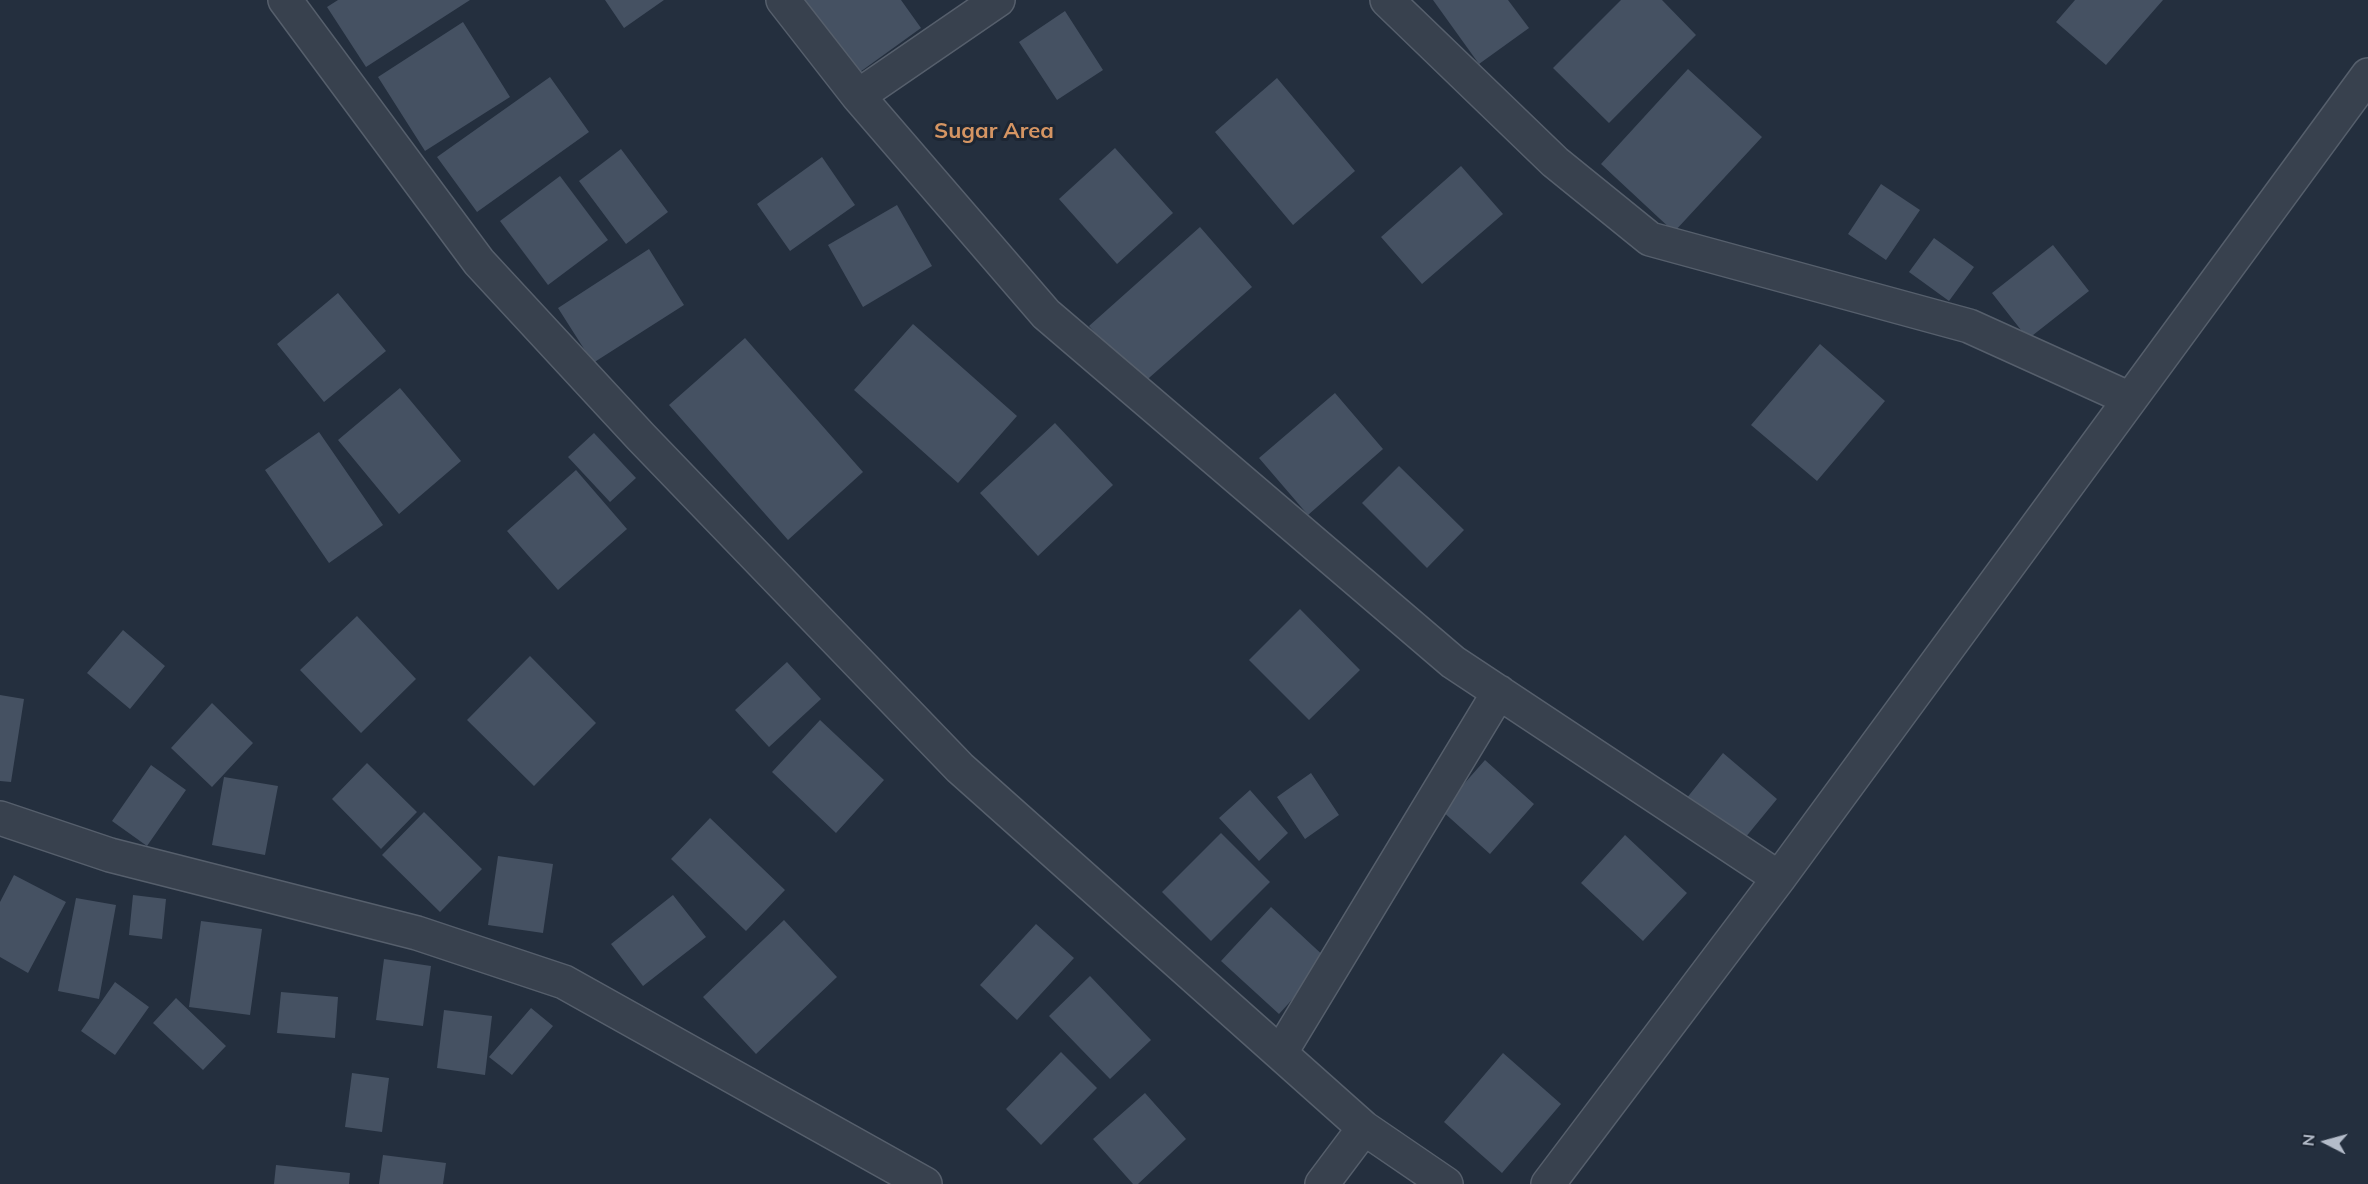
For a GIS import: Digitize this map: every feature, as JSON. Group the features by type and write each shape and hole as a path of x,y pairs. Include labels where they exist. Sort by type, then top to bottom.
{"street":[{"path":"285,0 478,262 641,437 960,768 1364,1128 1446,1184"},
{"path":"783,0 858,96 1046,314 1453,662 1779,878"},
{"path":"858,96 998,0"},
{"path":"1387,0 1555,162 1650,239 1969,326 2130,399"},
{"path":"1548,1184 1779,878 2368,75"},
{"path":"1281,1052 1499,693"},
{"path":"0,818 110,855 417,933 564,982 925,1184"},
{"path":"1322,1184 1364,1128"}],"building":[{"path":"338,0 470,0 366,67 327,7"},
{"path":"605,0 664,0 624,28"},
{"path":"806,0 901,0 921,28 853,77 801,4"},
{"path":"1433,0 1508,0 1529,28 1479,64"},
{"path":"1621,0 1662,0 1696,35 1609,123 1553,68"},
{"path":"2075,0 2163,0 2106,65 2056,22"},
{"path":"1065,11 1103,70 1057,100 1019,42"},
{"path":"463,22 510,97 425,151 378,77"},
{"path":"1688,69 1762,137 1674,232 1601,164"},
{"path":"550,77 589,132 477,212 437,157"},
{"path":"1277,78 1355,171 1293,225 1215,132"},
{"path":"1115,148 1173,213 1117,264 1059,199"},
{"path":"621,149 668,212 626,244 579,181"},
{"path":"822,157 855,205 790,251 757,204"},
{"path":"1461,166 1503,214 1422,284 1381,237"},
{"path":"560,176 608,240 548,285 500,221"},
{"path":"1881,184 1920,210 1886,260 1848,234"},
{"path":"897,205 932,266 863,307 828,245"},
{"path":"1200,227 1252,287 1141,385 1089,326"},
{"path":"1934,238 1974,267 1949,301 1909,272"},
{"path":"2053,245 2089,291 2028,339 1992,293"},
{"path":"649,249 684,305 593,363 558,308"},
{"path":"338,293 386,351 324,402 277,344"},
{"path":"913,324 1017,416 958,483 854,390"},
{"path":"745,338 863,472 788,540 669,405"},
{"path":"1820,344 1885,401 1817,481 1751,425"},
{"path":"400,388 461,461 399,514 338,440"},
{"path":"1335,393 1383,449 1308,515 1259,458"},
{"path":"1055,423 1113,485 1038,556 980,493"},
{"path":"319,432 383,525 329,563 265,470"},
{"path":"594,433 636,478 610,502 568,457"},
{"path":"1399,466 1464,530 1427,568 1362,503"},
{"path":"576,470 627,529 558,590 507,531"},
{"path":"1300,609 1360,670 1309,720 1249,660"},
{"path":"357,616 416,679 361,733 300,670"},
{"path":"123,630 165,666 130,709 87,673"},
{"path":"530,656 596,723 534,786 467,720"},
{"path":"787,662 821,699 769,747 735,710"},
{"path":"0,695 24,699 11,782 0,781"},
{"path":"212,703 253,743 212,787 171,748"},
{"path":"820,720 884,780 836,833 772,772"},
{"path":"1723,753 1777,799 1740,844 1686,799"},
{"path":"1485,760 1534,804 1490,854 1441,810"},
{"path":"367,763 417,812 381,849 332,799"},
{"path":"151,765 186,790 147,846 112,821"},
{"path":"1311,773 1339,815 1305,839 1277,797"},
{"path":"224,777 278,786 265,855 212,845"},
{"path":"1250,790 1288,833 1259,861 1219,818"},
{"path":"424,812 482,869 440,912 382,855"},
{"path":"710,818 785,890 746,931 671,859"},
{"path":"1221,833 1270,882 1211,941 1162,892"},
{"path":"1625,835 1687,893 1643,941 1581,883"},
{"path":"498,856 553,864 543,933 488,925"},
{"path":"14,875 66,902 28,973 0,957 0,902"},
{"path":"133,895 166,899 162,939 129,935"},
{"path":"673,895 706,937 643,986 611,944"},
{"path":"76,898 116,905 99,999 58,991"},
{"path":"1271,907 1328,960 1279,1014 1221,961"},
{"path":"784,920 837,977 756,1054 703,997"},
{"path":"201,921 262,929 250,1015 189,1007"},
{"path":"1036,924 1074,958 1017,1020 980,985"},
{"path":"384,959 431,966 423,1026 376,1020"},
{"path":"1090,976 1151,1040 1110,1079 1049,1016"},
{"path":"115,982 149,1007 115,1055 81,1031"},
{"path":"281,992 338,997 335,1038 277,1033"},
{"path":"176,998 226,1046 203,1070 153,1023"},
{"path":"531,1008 553,1026 512,1075 489,1057"},
{"path":"444,1010 492,1016 485,1075 437,1068"},
{"path":"1061,1052 1097,1088 1041,1145 1006,1109"},
{"path":"1503,1053 1561,1104 1502,1173 1444,1122"},
{"path":"352,1073 389,1078 382,1132 345,1127"},
{"path":"1145,1093 1186,1139 1138,1184 1133,1184 1093,1139"},
{"path":"383,1155 446,1163 443,1184 379,1184"},
{"path":"276,1165 350,1173 349,1184 274,1184"}],"district":[{"name":"Sugar Area","path":"994,131"}]}
